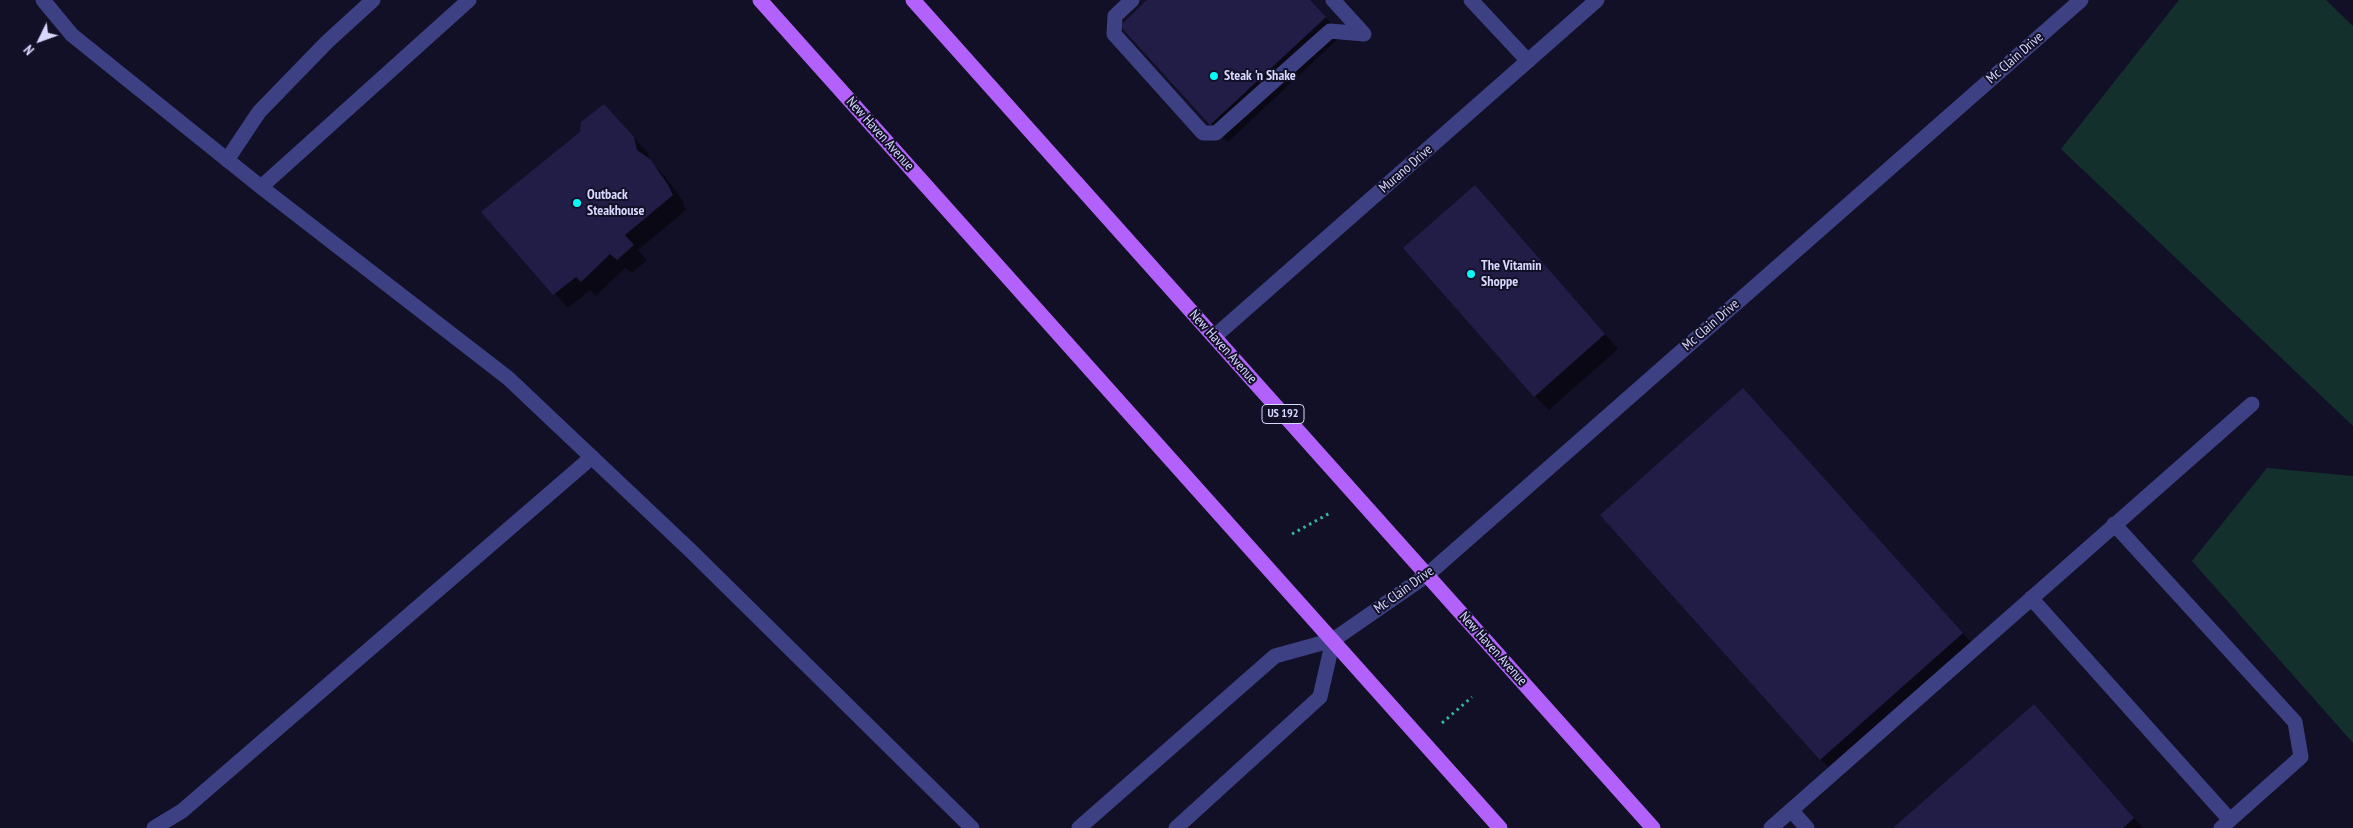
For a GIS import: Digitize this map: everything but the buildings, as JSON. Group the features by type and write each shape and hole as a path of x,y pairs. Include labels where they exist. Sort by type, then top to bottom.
{"main road":[{"name":"New Haven Avenue","path":"760,0 1500,828"},
{"name":"New Haven Avenue","path":"912,0 1653,828"}],"street":[{"path":"43,0 72,35 261,188 508,378 691,551 972,828"},
{"path":"227,160 259,112 327,42 373,0"},
{"path":"261,188 469,0"},
{"path":"1132,0 1115,16 1114,34 1203,133 1216,134 1330,30 1364,34 1333,0"},
{"path":"1471,0 1528,61"},
{"name":"Murano Drive","path":"1214,337 1597,0"},
{"name":"Mc Clain Drive","path":"1079,828 1275,656 1333,640 1427,575 2081,0"},
{"path":"1771,828 2252,404"},
{"path":"155,828 182,811 592,457"},
{"path":"2031,598 2226,824 2300,757 2295,722 2114,524"},
{"path":"1176,828 1320,698 1333,640"},
{"path":"1791,810 1807,828"}],"path":[{"path":"1292,534 1330,513"},
{"path":"1436,728 1472,697"}],"green space":[{"path":"2179,0 2326,0 2353,26 2353,426 2061,149"},
{"path":"2267,468 2353,476 2353,743 2192,561"}],"place":[{"name":"Steak 'n Shake","path":"1214,76"},
{"name":"Outback Steakhouse","path":"577,203"},
{"name":"The Vitamin Shoppe","path":"1471,274"}]}
